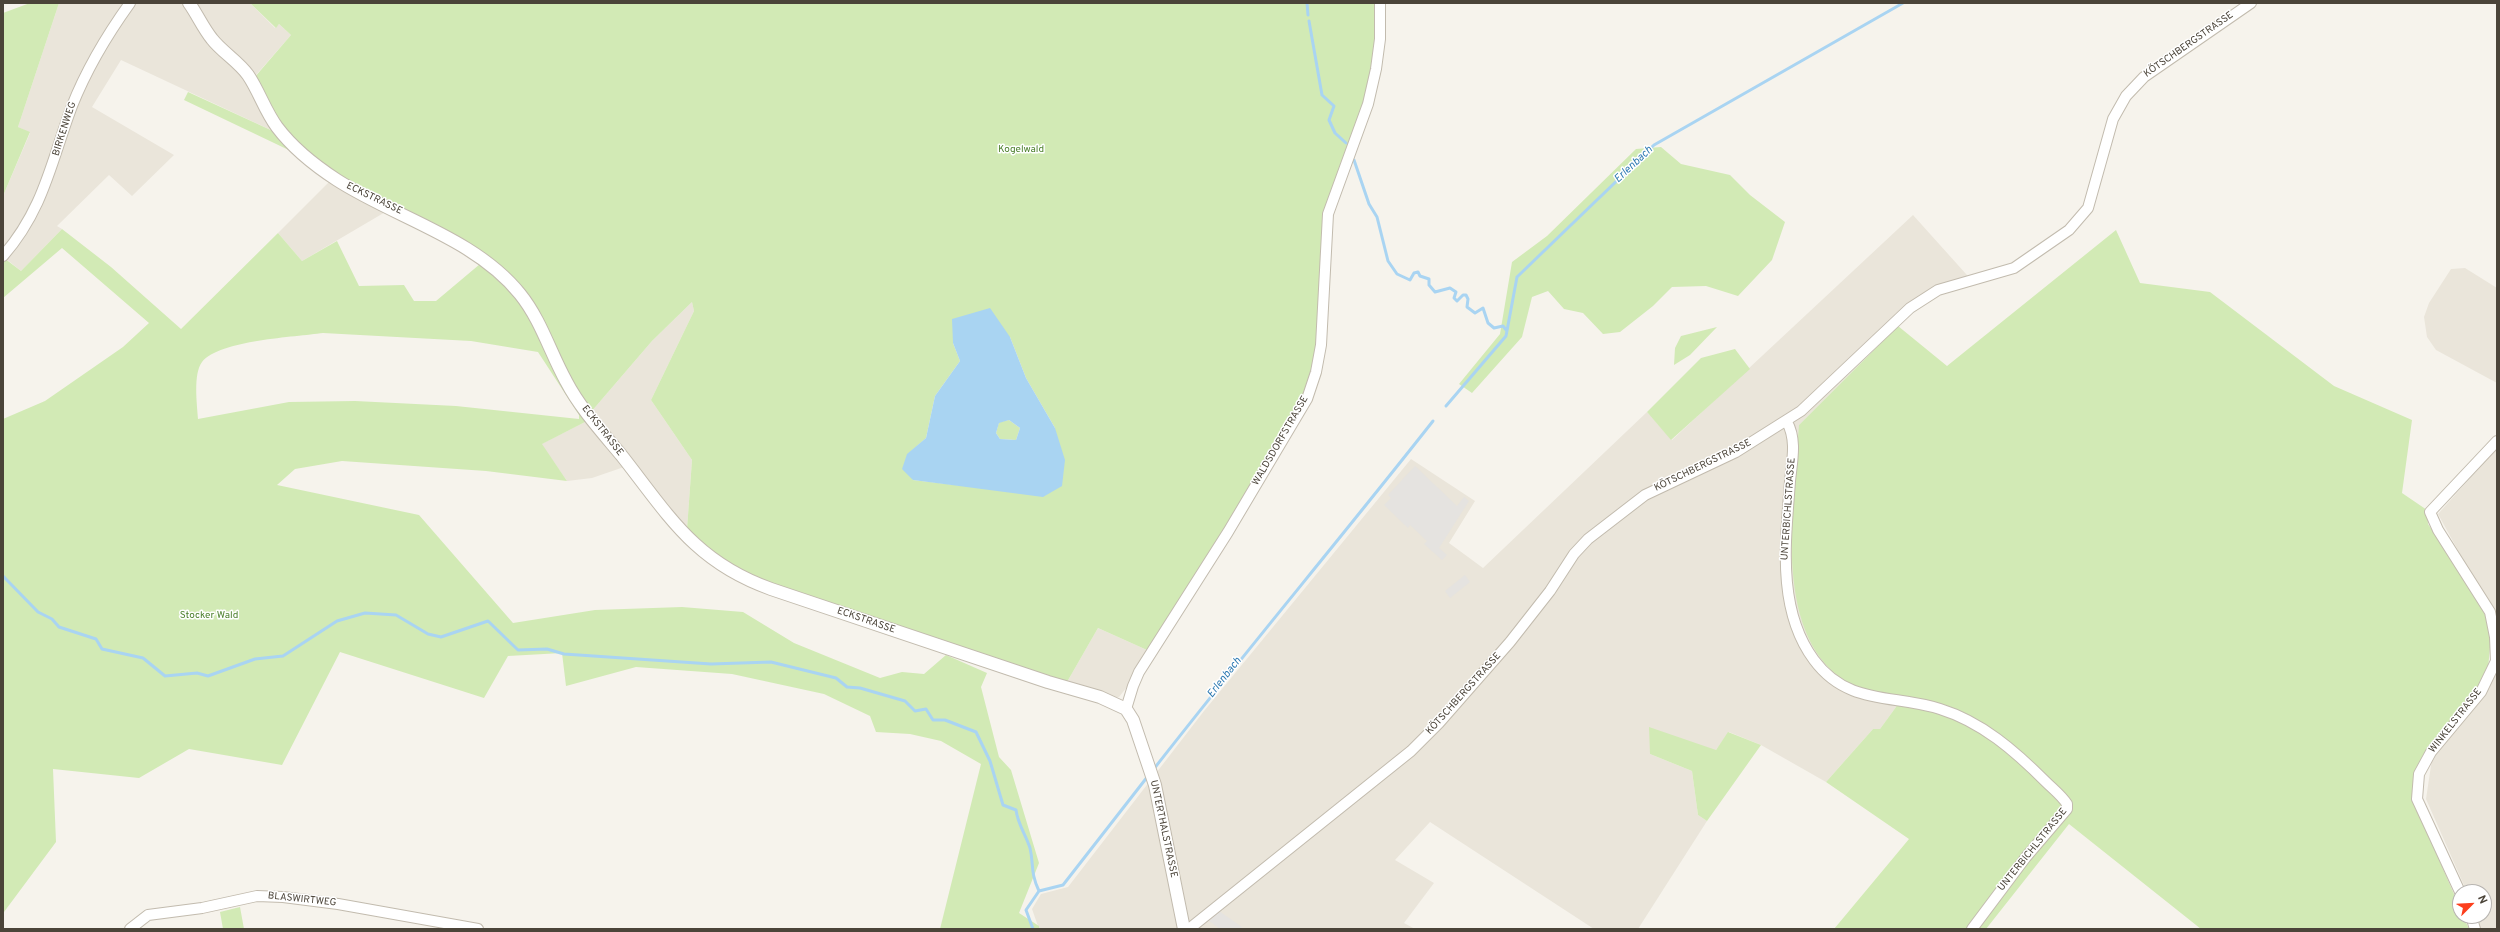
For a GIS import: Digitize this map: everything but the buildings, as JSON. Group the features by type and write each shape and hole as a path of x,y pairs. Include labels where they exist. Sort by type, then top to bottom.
{"street":[{"name":"BIRKENWEG","path":"3,256 36,208 53,167 80,87 103,41 130,3"},
{"name":"ECKSTRASSE","path":"189,3 212,39 248,76 277,127 310,159 336,180 408,216 460,245 500,273 520,294 537,321 566,382 584,409 685,536 720,566 735,575 771,589 1048,682 1100,697 1126,709"},
{"name":"WALDSDORFSTRASSE","path":"1126,709 1132,686 1139,672 1228,532 1307,399 1316,372 1321,345 1328,214 1371,90 1380,39 1380,3"},
{"name":"KÖTSCHBERGSTRASSE","path":"1189,929 1411,751 1439,723 1510,642 1550,591 1577,550 1588,539 1645,495 1736,452 1787,422 1801,411 1895,321 1925,297 1950,286 2014,268 2073,227 2088,208 2113,119 2126,96 2144,77 2251,3"},
{"name":"UNTERBICHLSTRASSE","path":"1787,422 1793,439 1785,548 1787,586 1796,621 1813,659 1836,681 1860,694 1940,709 1988,732 2035,770 2068,806 2067,810 2009,878 1972,929"},
{"name":"WINKELSTRASSE","path":"2456,884 2417,799 2417,785 2419,774 2431,752 2481,692 2496,661 2495,637 2490,612 2438,530 2430,512 2497,440"},
{"name":"UNTERTHALSTRASSE","path":"1126,709 1133,720 1153,780 1184,929"},
{"name":"BLASWIRTWEG","path":"130,929 148,915 202,908 257,896 283,897 338,904 478,929"}],"shaded area":[{"path":"59,3 250,3 275,28 279,24 291,35 249,83 275,132 121,60 92,107 174,155 132,196 109,175 57,226 62,229 21,271 5,258 3,259 3,196 30,133 18,127"},
{"path":"331,180 350,195 387,211 302,261 278,233"},
{"path":"1913,215 1975,284 1940,295 1912,312 1799,425 1900,696 1896,707 1880,729 1873,729 1826,782 1761,745 1729,732 1716,750 1650,754 1692,771 1698,815 1707,821 1638,929 1594,929 1430,822 1395,860 1434,883 1404,923 1415,929 1039,929 1032,909 1041,894 1068,887 1204,711 1411,459 1475,501 1449,543 1483,568 1647,412 1672,440"},
{"path":"2465,268 2497,288 2497,383 2436,350 2427,337 2424,317 2429,303 2451,269"},
{"path":"692,302 694,311 651,400 692,460 687,529 591,412 652,341"},
{"path":"587,421 624,467 592,478 567,481 541,444"},
{"path":"2497,448 2497,621 2438,514"},
{"path":"1415,466 1457,506 1464,497 1469,501 1439,548 1447,555 1442,560 1424,544 1427,541 1410,525 1408,528 1384,505 1391,498 1388,495"},
{"path":"1465,575 1470,582 1450,598 1445,591"},
{"path":"1098,628 1147,650 1131,682 1119,697 1110,698 1067,682"},
{"path":"2497,671 2497,929 2481,929 2479,924 2492,924 2492,884 2463,884 2426,799 2432,759 2487,692"},
{"path":"1219,911 1242,927 1240,929 1220,929 1208,920"}],"green space":[{"path":"30,3 59,3 18,127 30,132 3,196 3,13"},
{"name":"Kogelwald","path":"250,3 1377,3 1374,68 1353,142 1341,162 1325,212 1317,345 1312,372 1302,396 1226,528 1147,650 1098,628 1067,682 771,585 723,561 687,529 692,460 651,400 694,311 692,302 652,341 591,412 504,273 323,165 280,126 254,78 291,35 279,24 276,28","holes":["1010,337 1026,378 1055,428 964,486 913,480 908,454 926,438 935,396 960,361 953,343"]},
{"path":"188,92 275,132 295,153 184,100"},
{"path":"1661,147 1681,164 1730,175 1750,195 1785,222 1772,260 1738,296 1706,286 1672,287 1653,306 1620,332 1603,334 1583,313 1564,309 1548,291 1532,297 1522,337 1472,393 1459,384 1500,334 1512,262 1547,236 1636,149"},
{"name":"Stocker Wald","path":"62,229 111,267 181,329 278,233 302,261 337,241 359,286 404,285 414,301 436,301 480,264 516,297 526,312 587,421 542,444 567,481 486,471 342,461 295,469 277,485 419,515 513,623 595,610 682,607 743,612 794,643 880,678 902,672 924,674 946,655 987,673 981,687 999,757 1011,770 1039,863 1019,913 1039,926 1039,929 940,929 981,764 941,741 910,734 876,732 870,716 824,694 732,674 636,667 566,686 562,653 508,656 484,698 340,652 282,765 189,749 139,778 53,769 56,842 4,912 3,920 3,419 45,401 123,347 149,323 62,248 3,298 4,258 21,271","holes":["323,333 471,341 538,352 579,415 579,419 456,406 355,401 289,402 198,419 196,389 199,367 202,362 211,355 241,344"]},
{"path":"2116,230 2140,283 2210,292 2334,386 2412,420 2402,493 2427,510 2428,524 2476,597 2486,617 2491,636 2488,669 2479,688 2427,750 2414,775 2418,811 2452,890 2452,924 2467,924 2469,929 2201,929 2069,824 1986,929 1834,929 1909,839 1826,782 1873,729 1880,729 1896,707 1899,696 1878,693 1857,687 1844,680 1821,659 1805,631 1796,598 1792,562 1792,525 1799,425 1898,326 1947,366"},
{"path":"1717,327 1690,355 1674,365 1675,348 1681,336"},
{"path":"1735,349 1750,369 1671,440 1647,412 1701,358"},
{"path":"1009,420 1020,428 1016,440 1000,439 996,433 999,422"},
{"path":"1649,727 1716,750 1728,732 1761,745 1707,821 1698,815 1692,771 1650,754"},
{"path":"240,907 244,929 223,929 220,912"}],"water":[{"path":"990,308 1010,337 1026,378 1055,428 1065,460 1062,486 1043,497 913,480 902,469 907,454 926,438 935,396 960,361 953,343 952,319","holes":["1009,420 1020,428 1016,440 1000,439 996,433 999,423"]}],"waterway":[{"path":"1307,3 1308,15"},
{"name":"Erlenbach","path":"1446,406 1506,336 1517,277 1654,145 1903,3"},
{"path":"1309,21 1322,95 1334,106 1329,120 1335,133 1346,143"},
{"path":"1354,160 1369,204 1377,217 1388,261 1397,274 1410,280 1414,273 1418,272 1420,276 1429,279 1429,285 1435,292 1450,288 1456,292 1454,298 1457,301 1463,295 1466,295 1468,299 1467,307 1475,313 1483,308 1488,323 1494,328 1503,326 1507,331"},
{"name":"Erlenbach","path":"1153,770 1433,421"},
{"path":"3,576 38,612 52,619 59,627 96,639 102,649 143,658 165,676 197,673 208,676 255,659 283,656 337,621 365,613 396,615 428,634 441,637 488,621 518,650 547,649 564,654 711,664 771,662 836,678 847,687 860,688 905,701 915,711 926,709 933,720 945,720 976,732 990,761 1003,805 1016,810 1018,820 1030,848 1033,874 1039,891"},
{"name":"Erlenbach","path":"1033,929 1026,910 1039,891 1063,885 1148,776"}]}
